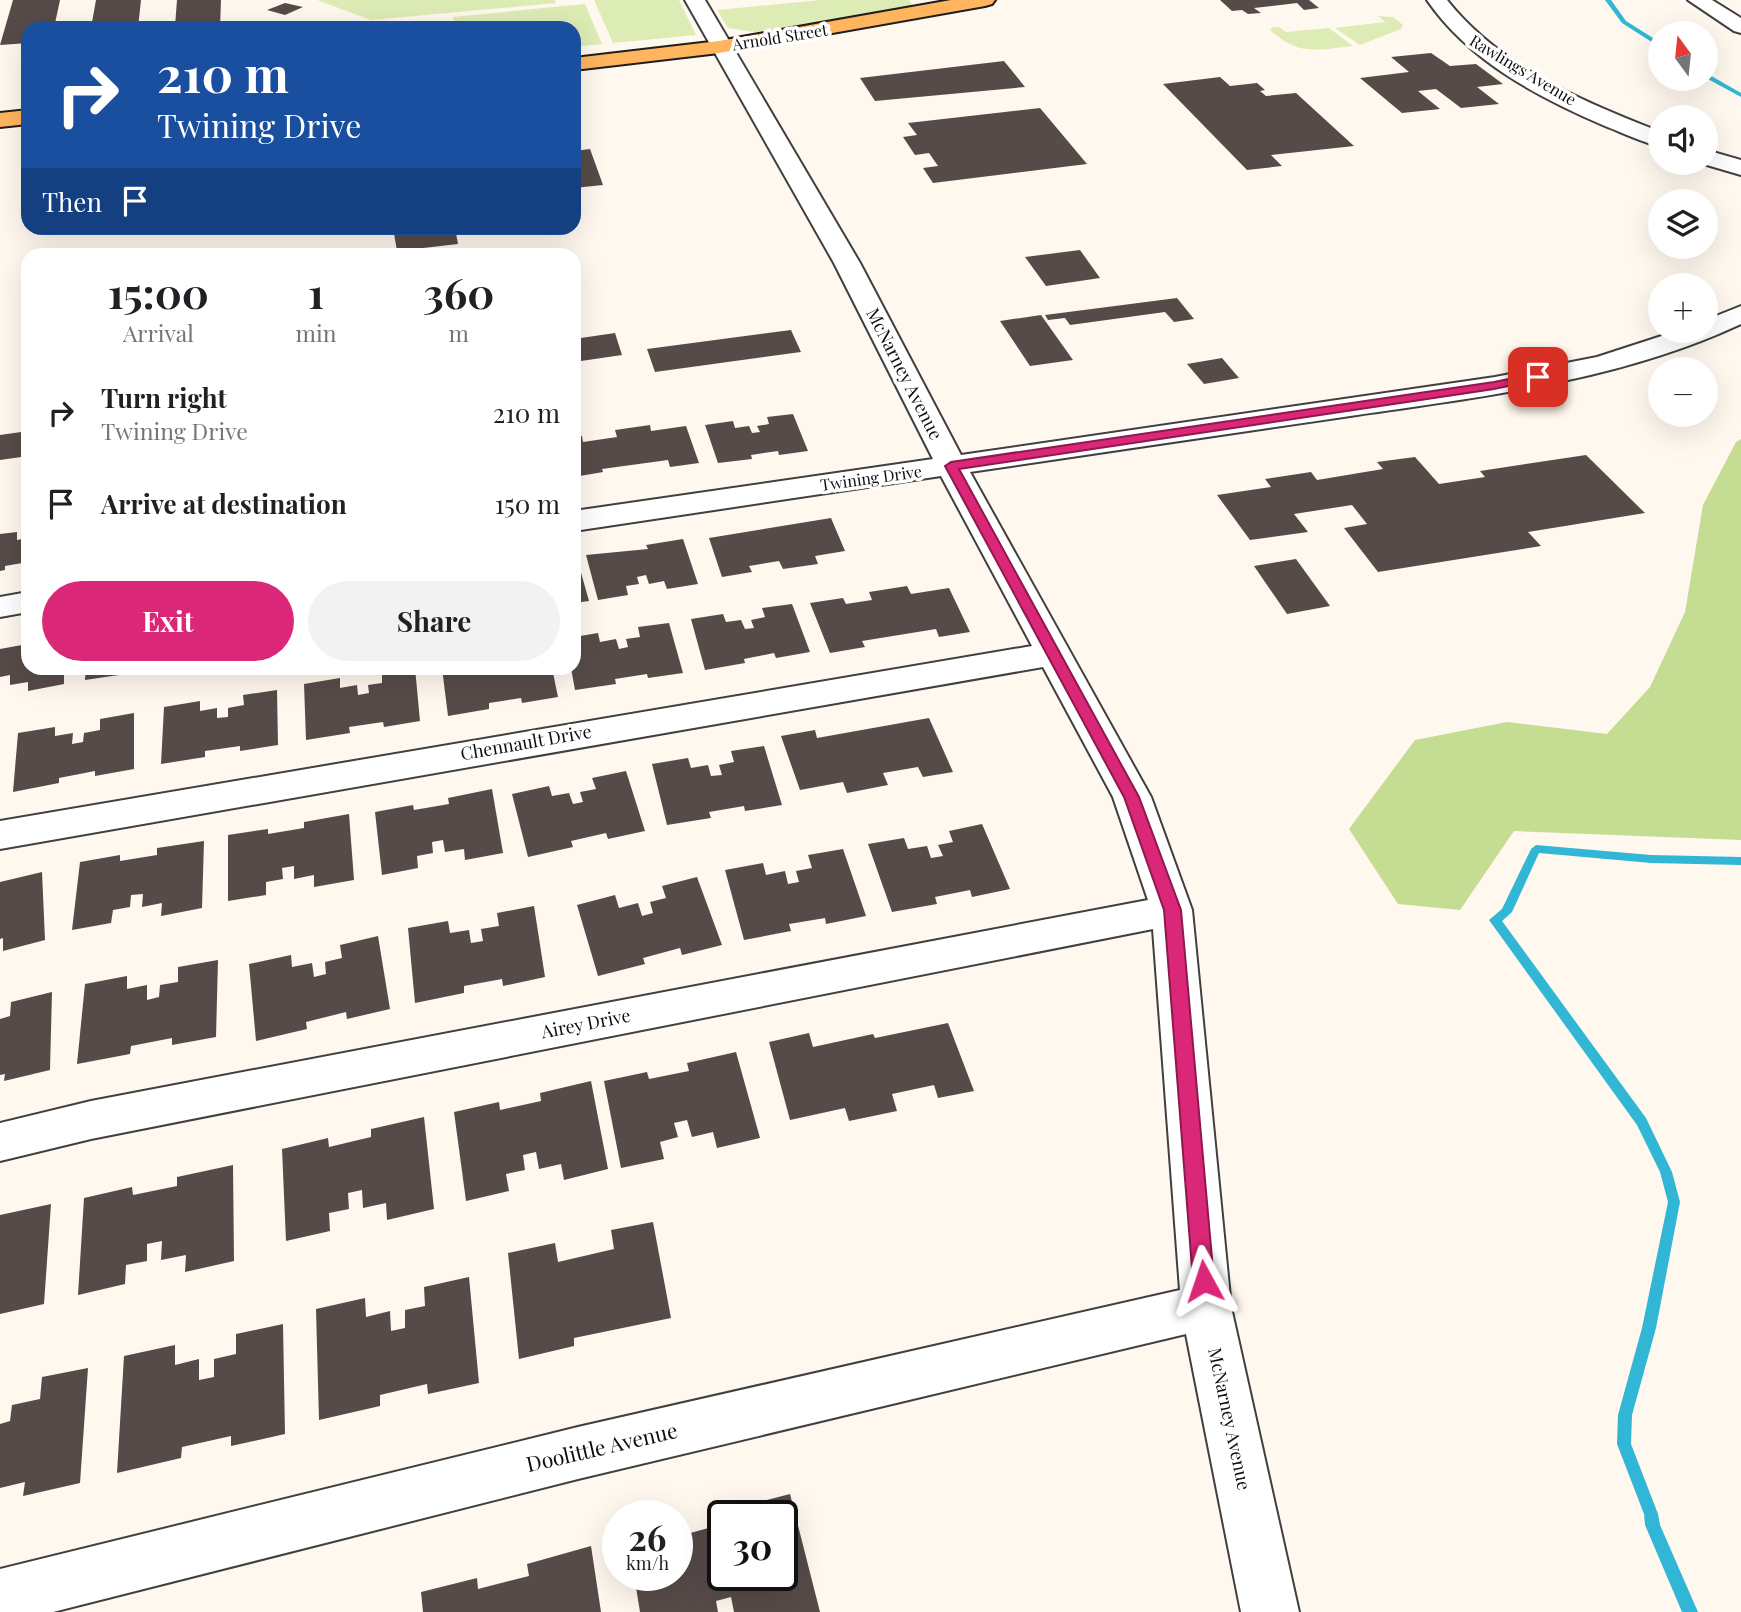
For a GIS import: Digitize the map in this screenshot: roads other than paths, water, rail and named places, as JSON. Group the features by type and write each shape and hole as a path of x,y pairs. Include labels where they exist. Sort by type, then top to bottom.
{"main road":[{"name":"Arnold Street","path":"581,63 722,46 985,0"},
{"path":"0,120 21,118"}],"street":[{"name":"McNarney Avenue","path":"695,0 847,263 951,466 1132,797 1172,910 1206,1307 1270,1612"},
{"name":"Rawlings Avenue","path":"1437,0 1465,35 1494,56 1552,92 1648,134"},
{"path":"1698,0 1741,27"},
{"path":"1718,161 1741,168"},
{"name":"Twining Drive","path":"1718,324 1741,314"},
{"name":"Twining Drive","path":"581,521 1494,386 1602,364 1666,343"},
{"path":"0,607 21,603"},
{"name":"Chennault Drive","path":"0,835 127,811 1052,654"},
{"name":"Airey Drive","path":"0,1142 102,1118 1172,910"},
{"name":"Doolittle Avenue","path":"0,1597 578,1452 1206,1307"}],"waterway":[{"path":"1608,0 1624,22 1648,38"},
{"path":"1718,82 1741,95"},
{"path":"1690,1612 1653,1525 1624,1444 1625,1415 1649,1328 1674,1202 1666,1172 1642,1122 1495,920 1506,912 1536,849 1651,859 1741,861"}]}
